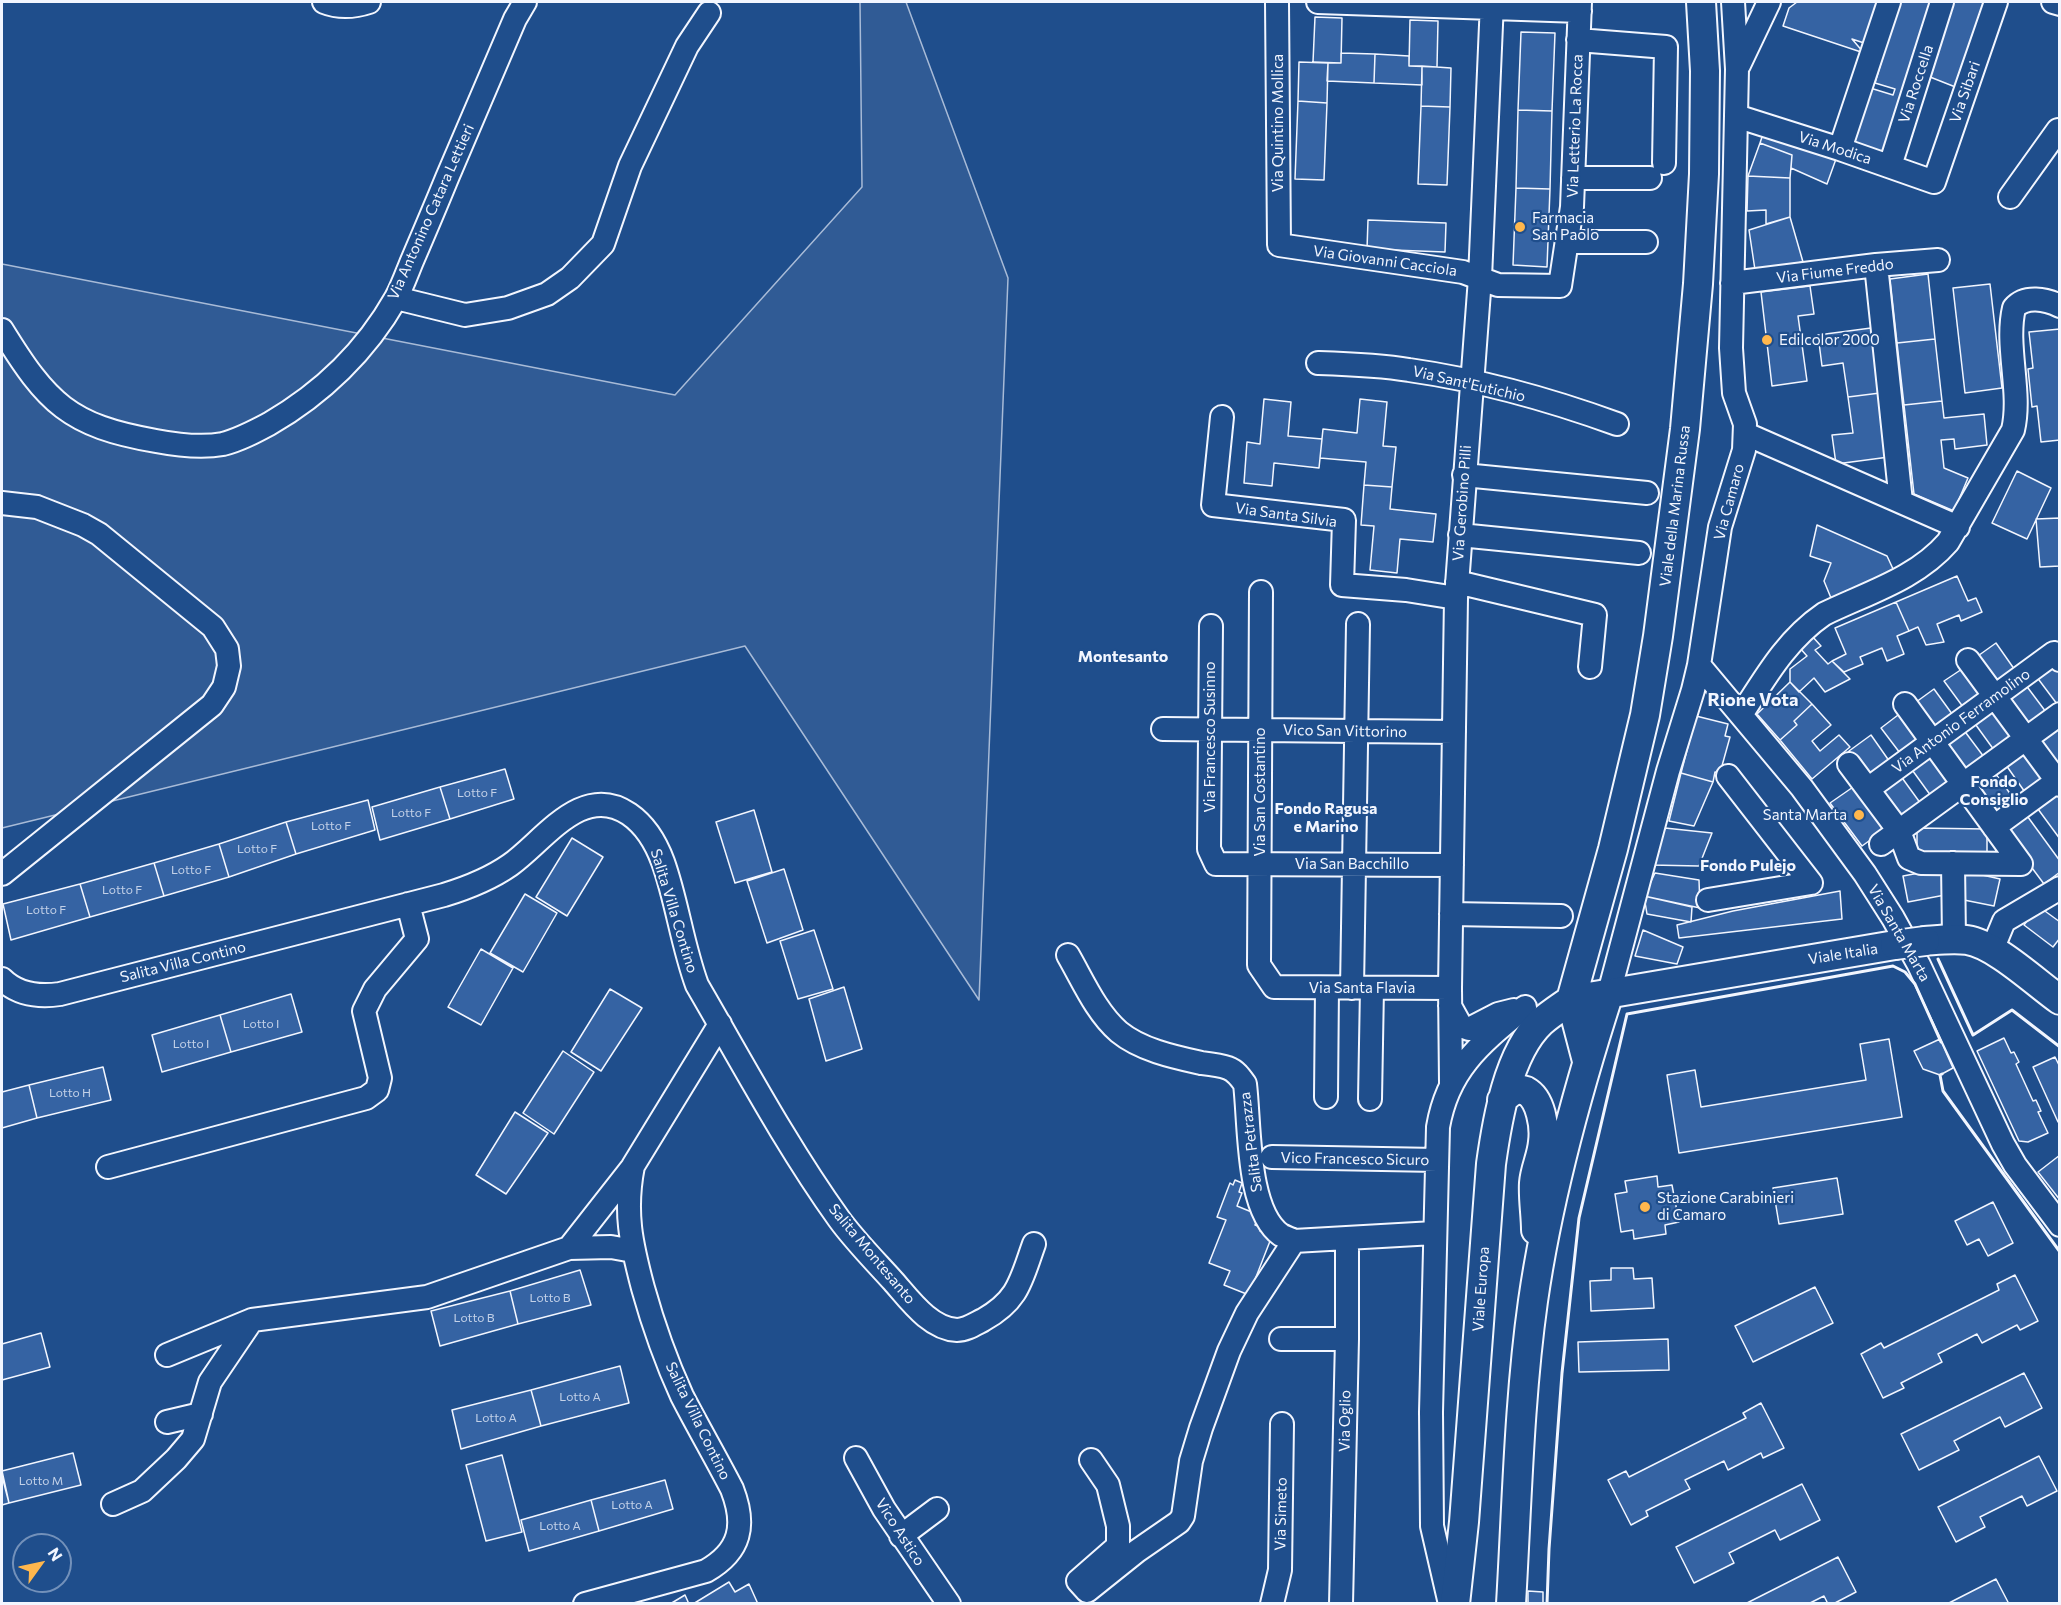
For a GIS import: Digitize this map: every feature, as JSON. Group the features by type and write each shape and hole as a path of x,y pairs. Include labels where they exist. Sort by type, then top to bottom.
{"main road":[{"name":"Viale della Marina Russa","path":"1571,1000 1600,899 1639,742 1659,625 1685,429 1697,295 1704,174 1705,71 1701,2"},
{"name":"Viale Italia","path":"1571,1000 1895,945 1954,939 1967,940 1992,950 2060,1000"},
{"path":"1511,1604 1522,1414 1538,1268 1587,1061 1609,993"},
{"path":"1571,1000 1587,1061"},
{"name":"Viale Europa","path":"1452,1604 1464,1522 1491,1164 1496,1126 1502,1100 1522,1047 1540,1022 1571,1000"},
{"path":"1502,1100 1510,1092 1525,1091 1534,1099 1541,1117 1544,1142 1534,1183 1538,1268"}],"street":[{"path":"324,2 345,7 369,2"},
{"name":"Via Antonino Catara Lettieri","path":"2,330 37,383 51,399 70,414 90,424 116,433 167,443 203,446 222,444 258,430 321,388 343,369 363,346 396,298 510,30 525,2"},
{"name":"Via Quintino Mollica","path":"1277,2 1280,245"},
{"path":"1318,2 1580,6"},
{"name":"Via Camaro","path":"1609,993 1668,771 1699,665 1720,527 1744,450 1745,424 1733,383 1730,331 1737,69 1733,2"},
{"path":"1705,71 1737,69 1769,2"},
{"path":"1840,149 1889,2"},
{"name":"Via Roccella","path":"1890,166 1942,2"},
{"name":"Via Sibari","path":"1934,182 1996,2"},
{"path":"2053,2 2060,4"},
{"name":"Via Gerobino Pilli","path":"1451,1083 1450,997 1456,590 1480,278 1492,5"},
{"name":"Via Letterio La Rocca","path":"1560,286 1572,207 1580,6"},
{"path":"396,298 465,315 508,308 547,294 570,278 603,244 630,166 687,46 709,13"},
{"path":"1573,178 1657,171 1666,47 1578,40"},
{"name":"Via Modica","path":"1736,116 1934,182"},
{"path":"2010,197 2058,130"},
{"path":"1567,242 1646,242"},
{"name":"Via Giovanni Cacciola","path":"1280,245 1463,272 1498,285 1560,286"},
{"name":"Via Fiume Freddo","path":"1732,283 1876,265 1938,260"},
{"path":"1876,265 1901,502"},
{"path":"1741,716 1787,646 1810,623 1921,567 1936,557 1958,527 2013,430 2015,409 2014,308 2024,301 2032,300 2046,300 2060,306"},
{"name":"Via Sant'Eutichio","path":"1318,363 1411,370 1471,382 1550,402 1617,424"},
{"name":"Via Santa Silvia","path":"1222,417 1213,505 1344,520 1342,585 1406,590 1456,590"},
{"path":"1746,434 1958,527"},
{"path":"1464,475 1647,494"},
{"path":"2,503 37,507 62,516 83,525 114,544 213,627 227,650 229,666 224,687 212,705 2,874"},
{"path":"1460,535 1639,553"},
{"path":"1456,590 1595,615 1590,667"},
{"name":"Via San Costantino","path":"1261,592 1260,965 1274,987"},
{"path":"1359,624 1354,865 1370,1099"},
{"name":"Via Francesco Susinno","path":"1211,626 1212,856"},
{"name":"Via Antonio Ferramolino","path":"1868,789 1994,696 2056,657"},
{"path":"1968,660 2058,782 1994,827"},
{"name":"Via Santa Marta","path":"1699,665 1817,807 1893,918 1919,965 2003,1143 2015,1165 2060,1225"},
{"path":"1849,764 1868,789 1890,838 1909,858 1920,863 2021,864 1905,704"},
{"path":"1890,838 2060,714"},
{"name":"Vico San Vittorino","path":"1163,729 1454,732"},
{"path":"1707,900 1811,883 1728,776"},
{"name":"Salita Villa Contino","path":"2,980 30,995 60,994 463,889 511,864 550,829 580,810 602,804 622,809 647,830 663,861 687,958 697,985 720,1024 633,1166 627,1202 633,1251 664,1353 682,1395 737,1503 739,1533 727,1555 706,1571 585,1604"},
{"name":"Via San Bacchillo","path":"1212,856 1260,864 1452,865"},
{"path":"1953,863 1954,939"},
{"path":"1992,950 2004,921 2060,888"},
{"path":"108,1167 366,1098 377,1090 380,1078 364,1011 375,989 417,939 408,904"},
{"path":"1451,914 1561,916"},
{"name":"Salita Petrazza","path":"1068,955 1095,1003 1119,1032 1154,1050 1182,1059 1229,1068 1238,1073 1245,1084 1253,1179 1257,1198 1264,1214 1280,1234 1294,1241"},
{"name":"Via Santa Flavia","path":"1274,987 1362,988 1450,997"},
{"path":"1326,1097 1327,988"},
{"path":"1450,997 1461,1026 1469,1029 1498,1014 1571,1000"},
{"path":"1451,1083 1478,1048 1525,1008"},
{"name":"Salita Montesanto","path":"720,1024 786,1140 841,1221 919,1310 931,1319 944,1327 957,1330 969,1328 1007,1304 1020,1284 1034,1244"},
{"name":"Viale Europa","path":"1451,1083 1442,1105 1437,1128 1431,1412 1432,1526 1452,1604"},
{"name":"Vico Francesco Sicuro","path":"1272,1157 1437,1160"},
{"path":"569,1248 633,1166"},
{"path":"1091,1460 1108,1485 1118,1526 1118,1546 1078,1581 1087,1591 1137,1551 1179,1522 1183,1516 1191,1461 1229,1352 1247,1313 1294,1241 1434,1233"},
{"name":"Via Oglio","path":"1341,1604 1347,1238"},
{"path":"167,1355 252,1320 427,1297 569,1248 611,1247 633,1251"},
{"path":"113,1504 142,1491 176,1459 193,1439 210,1382 252,1320"},
{"path":"1281,1339 1347,1339"},
{"path":"167,1422 201,1414"},
{"name":"Via Simeto","path":"1272,1604 1280,1570 1282,1424"},
{"name":"Vico Astico","path":"856,1458 901,1536 949,1604"},
{"path":"901,1536 937,1509"}],"shaded area":[{"path":"860,2 906,2 1008,278 979,1000 745,646 2,828 2,264 675,395 862,187"}],"building":[{"path":"1797,2 1884,2 1870,45 1852,39 1864,53 1783,26 1789,8"},
{"path":"1899,2 1944,2 1890,164 1848,151 1867,87 1893,95 1895,89 1875,83"},
{"path":"1952,2 1999,2 1968,92 1925,75"},
{"path":"1315,17 1342,18 1341,63 1313,62"},
{"path":"1410,20 1438,21 1437,67 1409,66"},
{"path":"1521,32 1555,33 1552,111 1518,110"},
{"path":"1341,53 1375,54 1374,83 1327,81 1328,63 1341,63"},
{"path":"1375,54 1409,56 1409,66 1422,66 1422,85 1374,83"},
{"path":"1299,62 1328,63 1327,103 1298,101"},
{"path":"1422,66 1451,68 1450,107 1421,106"},
{"path":"1298,101 1327,103 1324,180 1295,179"},
{"path":"1421,106 1450,107 1447,185 1418,184"},
{"path":"1518,110 1552,111 1550,189 1516,188"},
{"path":"1764,131 1836,159 1827,184 1791,168 1792,155 1760,143"},
{"path":"1760,143 1792,155 1790,178 1748,176"},
{"path":"1748,176 1790,178 1790,217 1766,224 1766,210 1747,211"},
{"path":"1516,188 1550,189 1547,267 1513,265"},
{"path":"1790,217 1803,262 1755,270 1749,230"},
{"path":"1368,220 1446,223 1445,252 1367,249"},
{"path":"1928,274 1935,339 1897,343 1890,279"},
{"path":"1990,284 2002,388 1965,393 1953,288"},
{"path":"1810,286 1814,314 1798,316 1807,381 1772,386 1761,292"},
{"path":"1871,328 1880,393 1848,397 1843,363 1822,366 1818,335"},
{"path":"2060,329 2060,440 2041,442 2037,406 2032,407 2028,369 2033,368 2029,332"},
{"path":"1935,339 1942,401 1904,405 1897,343"},
{"path":"1880,393 1889,457 1836,464 1832,435 1853,433 1848,397"},
{"path":"1264,399 1291,402 1288,436 1322,439 1319,468 1274,463 1272,486 1244,483 1247,442 1260,444"},
{"path":"1360,399 1387,402 1383,446 1396,447 1392,487 1364,485 1366,462 1320,458 1323,429 1357,433"},
{"path":"1942,401 1944,418 1984,414 1987,445 1955,449 1954,439 1941,440 1944,468 1968,478 1954,511 1914,494 1904,405"},
{"path":"2017,471 2051,488 2027,539 1992,523"},
{"path":"1364,485 1392,487 1390,509 1436,514 1433,542 1400,539 1397,573 1370,570 1374,526 1361,525"},
{"path":"2060,518 2060,566 2040,567 2036,519"},
{"path":"1817,525 1887,556 1894,571 1831,598 1824,581 1831,563 1810,556"},
{"path":"1957,576 1968,601 1976,598 1982,612 1961,621 1959,615 1937,624 1944,642 1926,645 1918,627 1909,631 1896,602"},
{"path":"1896,602 1909,631 1897,636 1904,654 1887,661 1882,648 1860,657 1863,664 1844,672 1832,661 1846,654 1835,628"},
{"path":"1812,636 1821,646 1815,650 1828,664 1832,661 1850,679 1825,692 1814,678 1799,692 1790,682 1790,669 1807,656 1799,647"},
{"path":"1996,643 2017,673 1997,688 1975,658"},
{"path":"2060,664 2060,702 2057,704 2036,676"},
{"path":"1965,667 1986,696 1966,711 1944,681"},
{"path":"1790,682 1812,704 1794,721 1797,725 1780,740 1757,714"},
{"path":"2025,684 2046,712 2026,727 2005,698"},
{"path":"1934,689 1955,718 1934,734 1912,705"},
{"path":"1812,704 1831,725 1812,741 1820,751 1839,735 1850,747 1812,779 1780,740 1797,725 1794,721"},
{"path":"1994,707 2015,735 1994,750 1973,721"},
{"path":"1902,712 1924,741 1903,757 1881,728"},
{"path":"1696,716 1728,724 1725,736 1730,737 1720,773 1715,772 1713,782 1681,773"},
{"path":"2057,727 2060,730 2060,771 2037,742"},
{"path":"1963,729 1984,757 1962,773 1941,745"},
{"path":"1871,735 1892,765 1870,780 1849,751"},
{"path":"2026,750 2048,780 2027,795 2006,765"},
{"path":"1932,752 1952,781 1931,796 1910,767"},
{"path":"505,769 514,799 450,819 440,787"},
{"path":"1681,773 1713,782 1694,826 1669,821"},
{"path":"1995,773 2017,803 1995,818 1974,789"},
{"path":"1900,775 1921,804 1899,820 1878,791"},
{"name":"Santa Marta","path":"1856,785 1887,828 1862,846 1830,803"},
{"path":"440,787 450,819 380,840 372,807"},
{"path":"2055,791 2060,796 2060,839 2035,805"},
{"path":"368,800 375,830 296,854 286,822"},
{"path":"754,810 772,872 735,883 716,822"},
{"path":"2025,813 2060,861 2060,872 2044,884 2003,829"},
{"path":"286,822 296,854 229,877 219,844"},
{"path":"1665,828 1712,833 1699,866 1651,865"},
{"path":"1917,828 1987,829 1987,857 1917,856"},
{"path":"572,838 603,857 567,916 536,897"},
{"path":"219,844 229,877 164,896 154,863"},
{"path":"154,863 164,896 90,917 80,884"},
{"path":"784,869 803,930 767,943 747,881"},
{"path":"1941,869 1945,895 1908,902 1903,876"},
{"path":"1965,871 2000,879 1994,906 1959,899"},
{"path":"1655,873 1699,880 1700,908 1644,896"},
{"path":"80,884 90,917 11,940 3,904"},
{"path":"1840,891 1842,919 1679,938 1677,925 1733,911"},
{"path":"525,894 557,913 523,972 490,953"},
{"path":"1644,896 1692,907 1691,922 1647,914"},
{"path":"2038,906 2060,922 2060,938 2053,947 2024,925"},
{"path":"814,930 833,989 798,999 780,941"},
{"path":"1643,930 1683,947 1677,964 1635,956"},
{"path":"481,949 513,968 481,1025 448,1007"},
{"path":"844,987 862,1049 826,1061 809,999"},
{"path":"610,989 642,1008 601,1071 571,1052"},
{"path":"291,994 302,1032 231,1052 220,1015"},
{"path":"220,1015 231,1052 162,1072 152,1035"},
{"path":"2004,1038 2011,1053 2014,1052 2019,1062 2016,1064 2033,1101 2036,1100 2041,1111 2038,1112 2048,1133 2028,1142 2019,1141 1977,1051"},
{"path":"1889,1039 1902,1117 1679,1153 1667,1075 1695,1070 1701,1107 1866,1080 1860,1044"},
{"path":"1940,1039 1953,1068 1940,1075 1923,1069 1914,1051"},
{"path":"563,1051 594,1072 554,1134 523,1113"},
{"path":"2055,1057 2060,1067 2060,1121 2058,1122 2033,1067"},
{"path":"103,1067 111,1100 37,1118 29,1085"},
{"path":"29,1085 37,1118 2,1128 2,1092"},
{"path":"515,1112 548,1133 506,1194 476,1175"},
{"path":"2060,1155 2060,1200 2038,1172"},
{"path":"1657,1176 1658,1187 1672,1185 1679,1222 1665,1225 1666,1234 1634,1239 1633,1230 1621,1232 1615,1194 1627,1192 1625,1181"},
{"path":"1837,1178 1843,1214 1779,1224 1773,1188"},
{"path":"1235,1180 1242,1183 1239,1192 1242,1193 1237,1206 1259,1215 1255,1225 1261,1227 1260,1231 1272,1236 1249,1295 1224,1285 1230,1271 1209,1263 1226,1220 1217,1217 1230,1183 1233,1185"},
{"path":"1993,1202 2013,1243 1988,1256 1979,1239 1967,1245 1955,1221"},
{"path":"1611,1268 1633,1268 1634,1279 1652,1278 1654,1308 1591,1311 1590,1281 1611,1280"},
{"path":"580,1270 591,1305 518,1324 510,1291"},
{"path":"2015,1275 2038,1321 2020,1330 2017,1325 1982,1343 1977,1334 1938,1354 1942,1362 1901,1383 1904,1388 1883,1398 1861,1354 1881,1343 1884,1348 1999,1290 1997,1284"},
{"path":"1815,1287 1833,1323 1753,1362 1735,1326"},
{"path":"510,1291 518,1324 440,1346 431,1311"},
{"path":"41,1333 50,1367 2,1380 2,1344"},
{"path":"1668,1339 1669,1370 1579,1372 1578,1342"},
{"path":"620,1366 629,1403 541,1426 531,1390"},
{"path":"2024,1373 2042,1408 2005,1427 2000,1417 1954,1441 1959,1450 1919,1470 1901,1434"},
{"path":"531,1390 541,1426 461,1449 452,1410"},
{"path":"1761,1403 1784,1448 1763,1458 1761,1453 1728,1470 1724,1461 1685,1480 1690,1489 1646,1511 1648,1516 1631,1525 1608,1480 1626,1471 1629,1477 1746,1418 1743,1413"},
{"path":"73,1453 81,1485 9,1503 2,1471"},
{"path":"502,1455 522,1532 486,1541 466,1465"},
{"path":"2039,1456 2057,1491 2027,1506 2022,1496 1980,1517 1985,1527 1956,1542 1938,1507"},
{"path":"2,1476 9,1503 2,1505"},
{"path":"665,1480 673,1509 599,1531 591,1500"},
{"path":"1802,1484 1820,1520 1780,1540 1775,1530 1729,1553 1734,1563 1694,1583 1676,1547"},
{"path":"591,1500 599,1531 529,1551 521,1520"},
{"path":"1838,1557 1856,1592 1833,1604 1828,1604 1824,1596 1808,1604 1745,1604"},
{"path":"1996,1579 2009,1604 1947,1604"},
{"path":"729,1582 735,1592 749,1584 758,1604 693,1604"},
{"path":"1528,1591 1543,1592 1543,1604 1528,1604"},
{"path":"685,1595 689,1604 670,1604"}],"wall":[{"path":"1938,959 1973,1035 2012,1010 2060,1047"},
{"path":"1547,1604 1562,1373 1579,1218 1627,1014 1893,966 1905,972 1915,984 1941,1042"},
{"path":"1942,1074 1940,1075 1943,1091 2060,1252"}],"place":[{"name":"Farmacia San Paolo","path":"1520,227"},
{"name":"Edilcolor 2000","path":"1767,340"},
{"name":"Santa Marta","path":"1859,815"},
{"name":"Stazione Carabinieri di Camaro","path":"1645,1207"}],"district":[{"name":"Montesanto","path":"1123,657"},
{"name":"Rione Vota","path":"1753,700"},
{"name":"Fondo Consiglio","path":"1994,791"},
{"name":"Fondo Ragusa e Marino","path":"1326,818"},
{"name":"Fondo Pulejo","path":"1748,866"}]}
